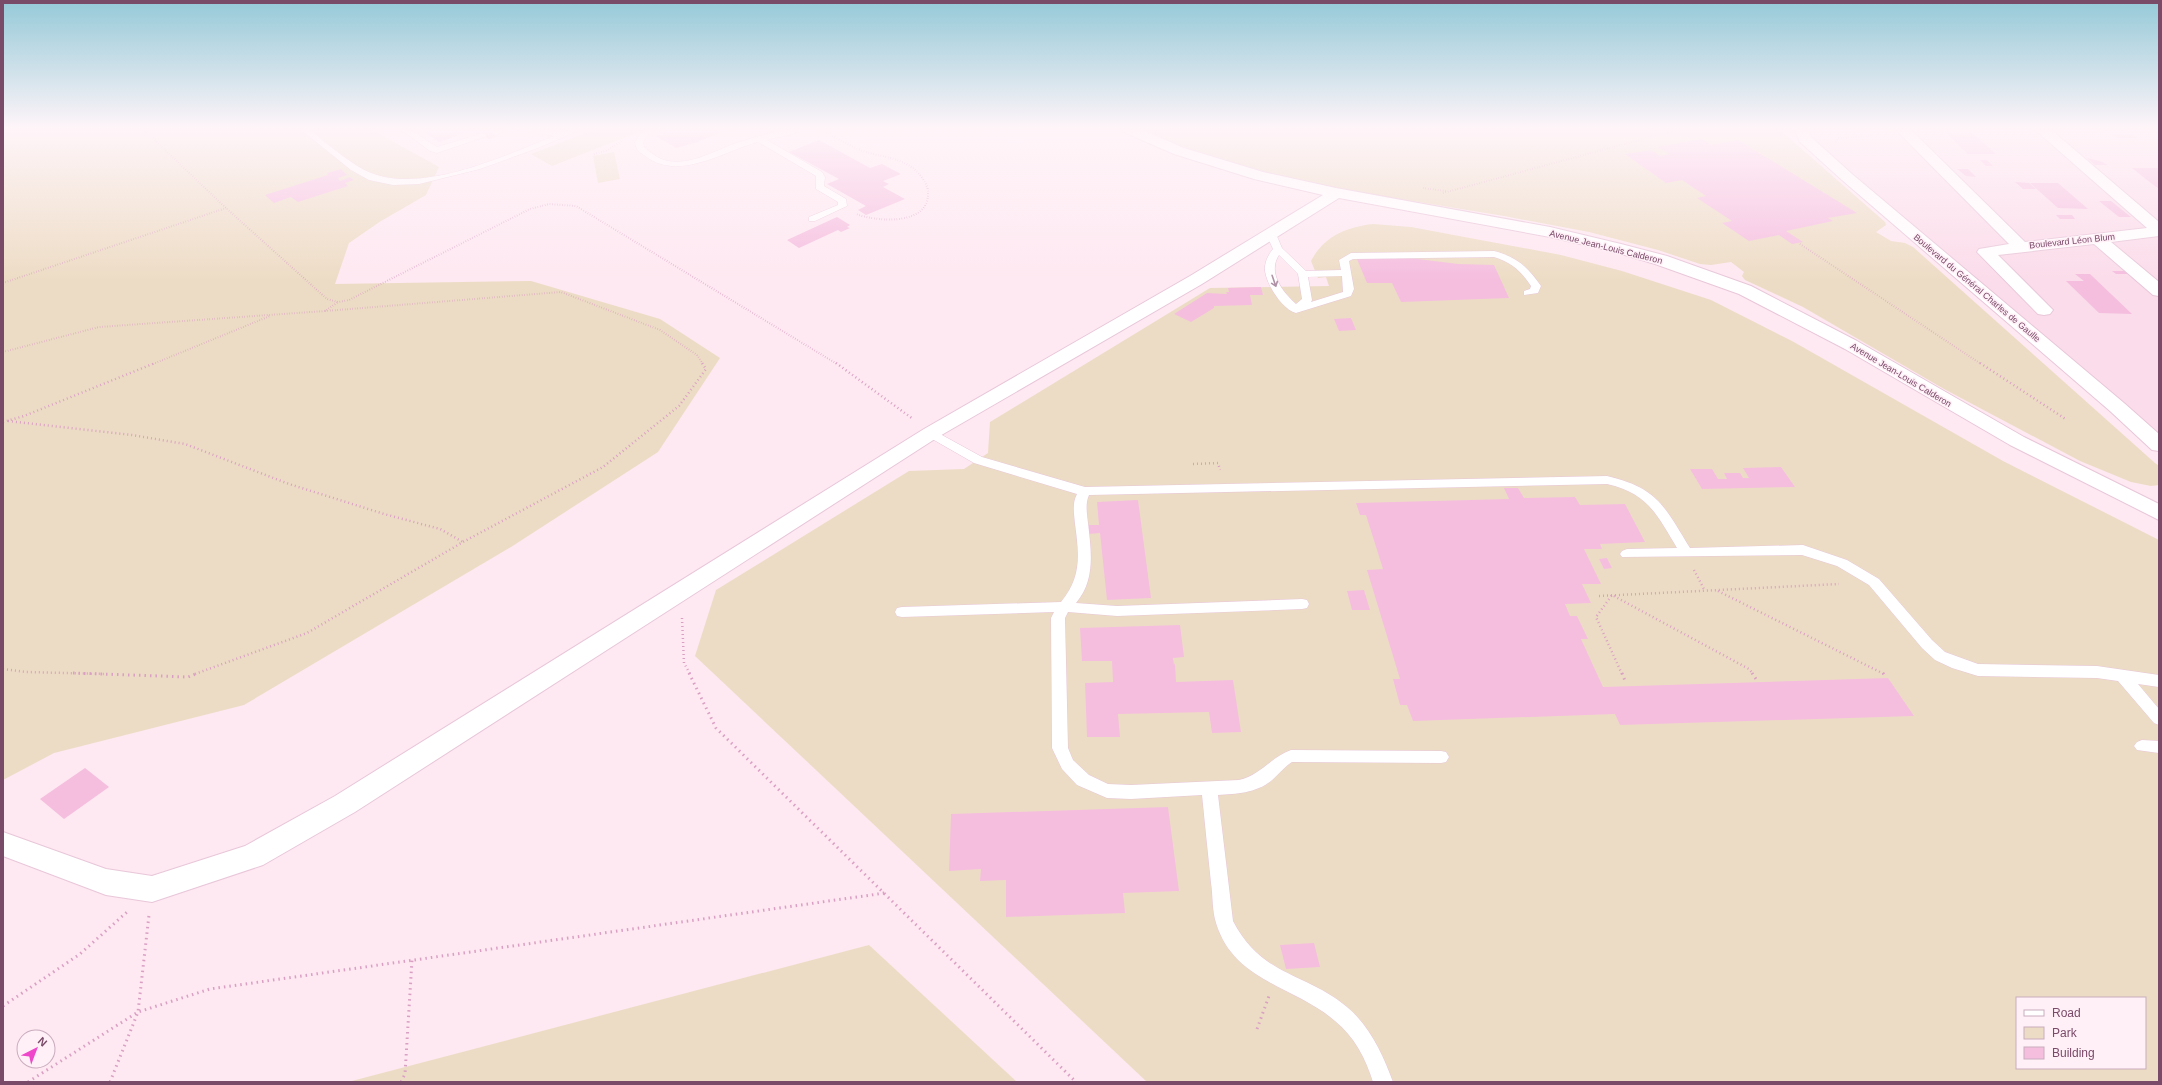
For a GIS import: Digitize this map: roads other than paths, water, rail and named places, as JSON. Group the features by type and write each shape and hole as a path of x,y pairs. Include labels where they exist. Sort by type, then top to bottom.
{"street":[{"name":"Avenue Jean-Louis Calderon","path":"1278,179 1336,193 1550,232 1615,247 1661,260 1745,290 1851,345 2017,441 2095,479"},
{"name":"Boulevard du Général Charles de Gaulle","path":"1850,179 2117,407 2159,445"},
{"path":"1952,179 2021,246"},
{"path":"2099,179 2159,230"},
{"path":"3,844 106,882 152,889 253,856 338,808 685,587 931,433 1274,241 1336,193"},
{"name":"Boulevard Léon Blum","path":"2044,310 1985,252 2021,246 2159,230"},
{"path":"2096,238 2159,291"},
{"path":"2095,479 2159,499"},
{"path":"2095,479 2159,513"}],"lane":[{"path":"376,179 407,182 435,179"},
{"path":"812,219 842,206 844,201 819,187 821,179"},
{"path":"1274,241 1303,274 1307,300 1296,310"},
{"path":"1274,241 1268,264 1280,295 1296,310"},
{"path":"1296,310 1347,294 1349,289 1345,273 1344,260 1351,256 1494,254 1506,257 1524,267 1536,286 1534,291 1528,294"},
{"path":"1303,274 1345,273"},
{"path":"931,433 978,460 1069,488 1085,491 1607,480 1632,486 1653,500 1686,553"},
{"path":"1085,491 1081,499 1080,508 1084,577 1078,591 1062,607 1058,618 1060,748 1067,764 1083,780 1107,791 1131,792 1209,789 1239,787 1253,784 1264,777 1282,759 1291,756 1440,757"},
{"path":"1628,554 1803,550 1842,563 1874,582 1927,644 1940,656 1956,664 1978,670 2122,674 2159,681"},
{"path":"902,612 1062,607 1117,611 1302,604"},
{"path":"2122,674 2159,719"},
{"path":"2142,746 2159,747"},
{"path":"1209,789 1224,922 1232,938 1246,957 1276,977 1325,1003 1345,1016 1363,1039 1379,1068 1383,1082"}]}
